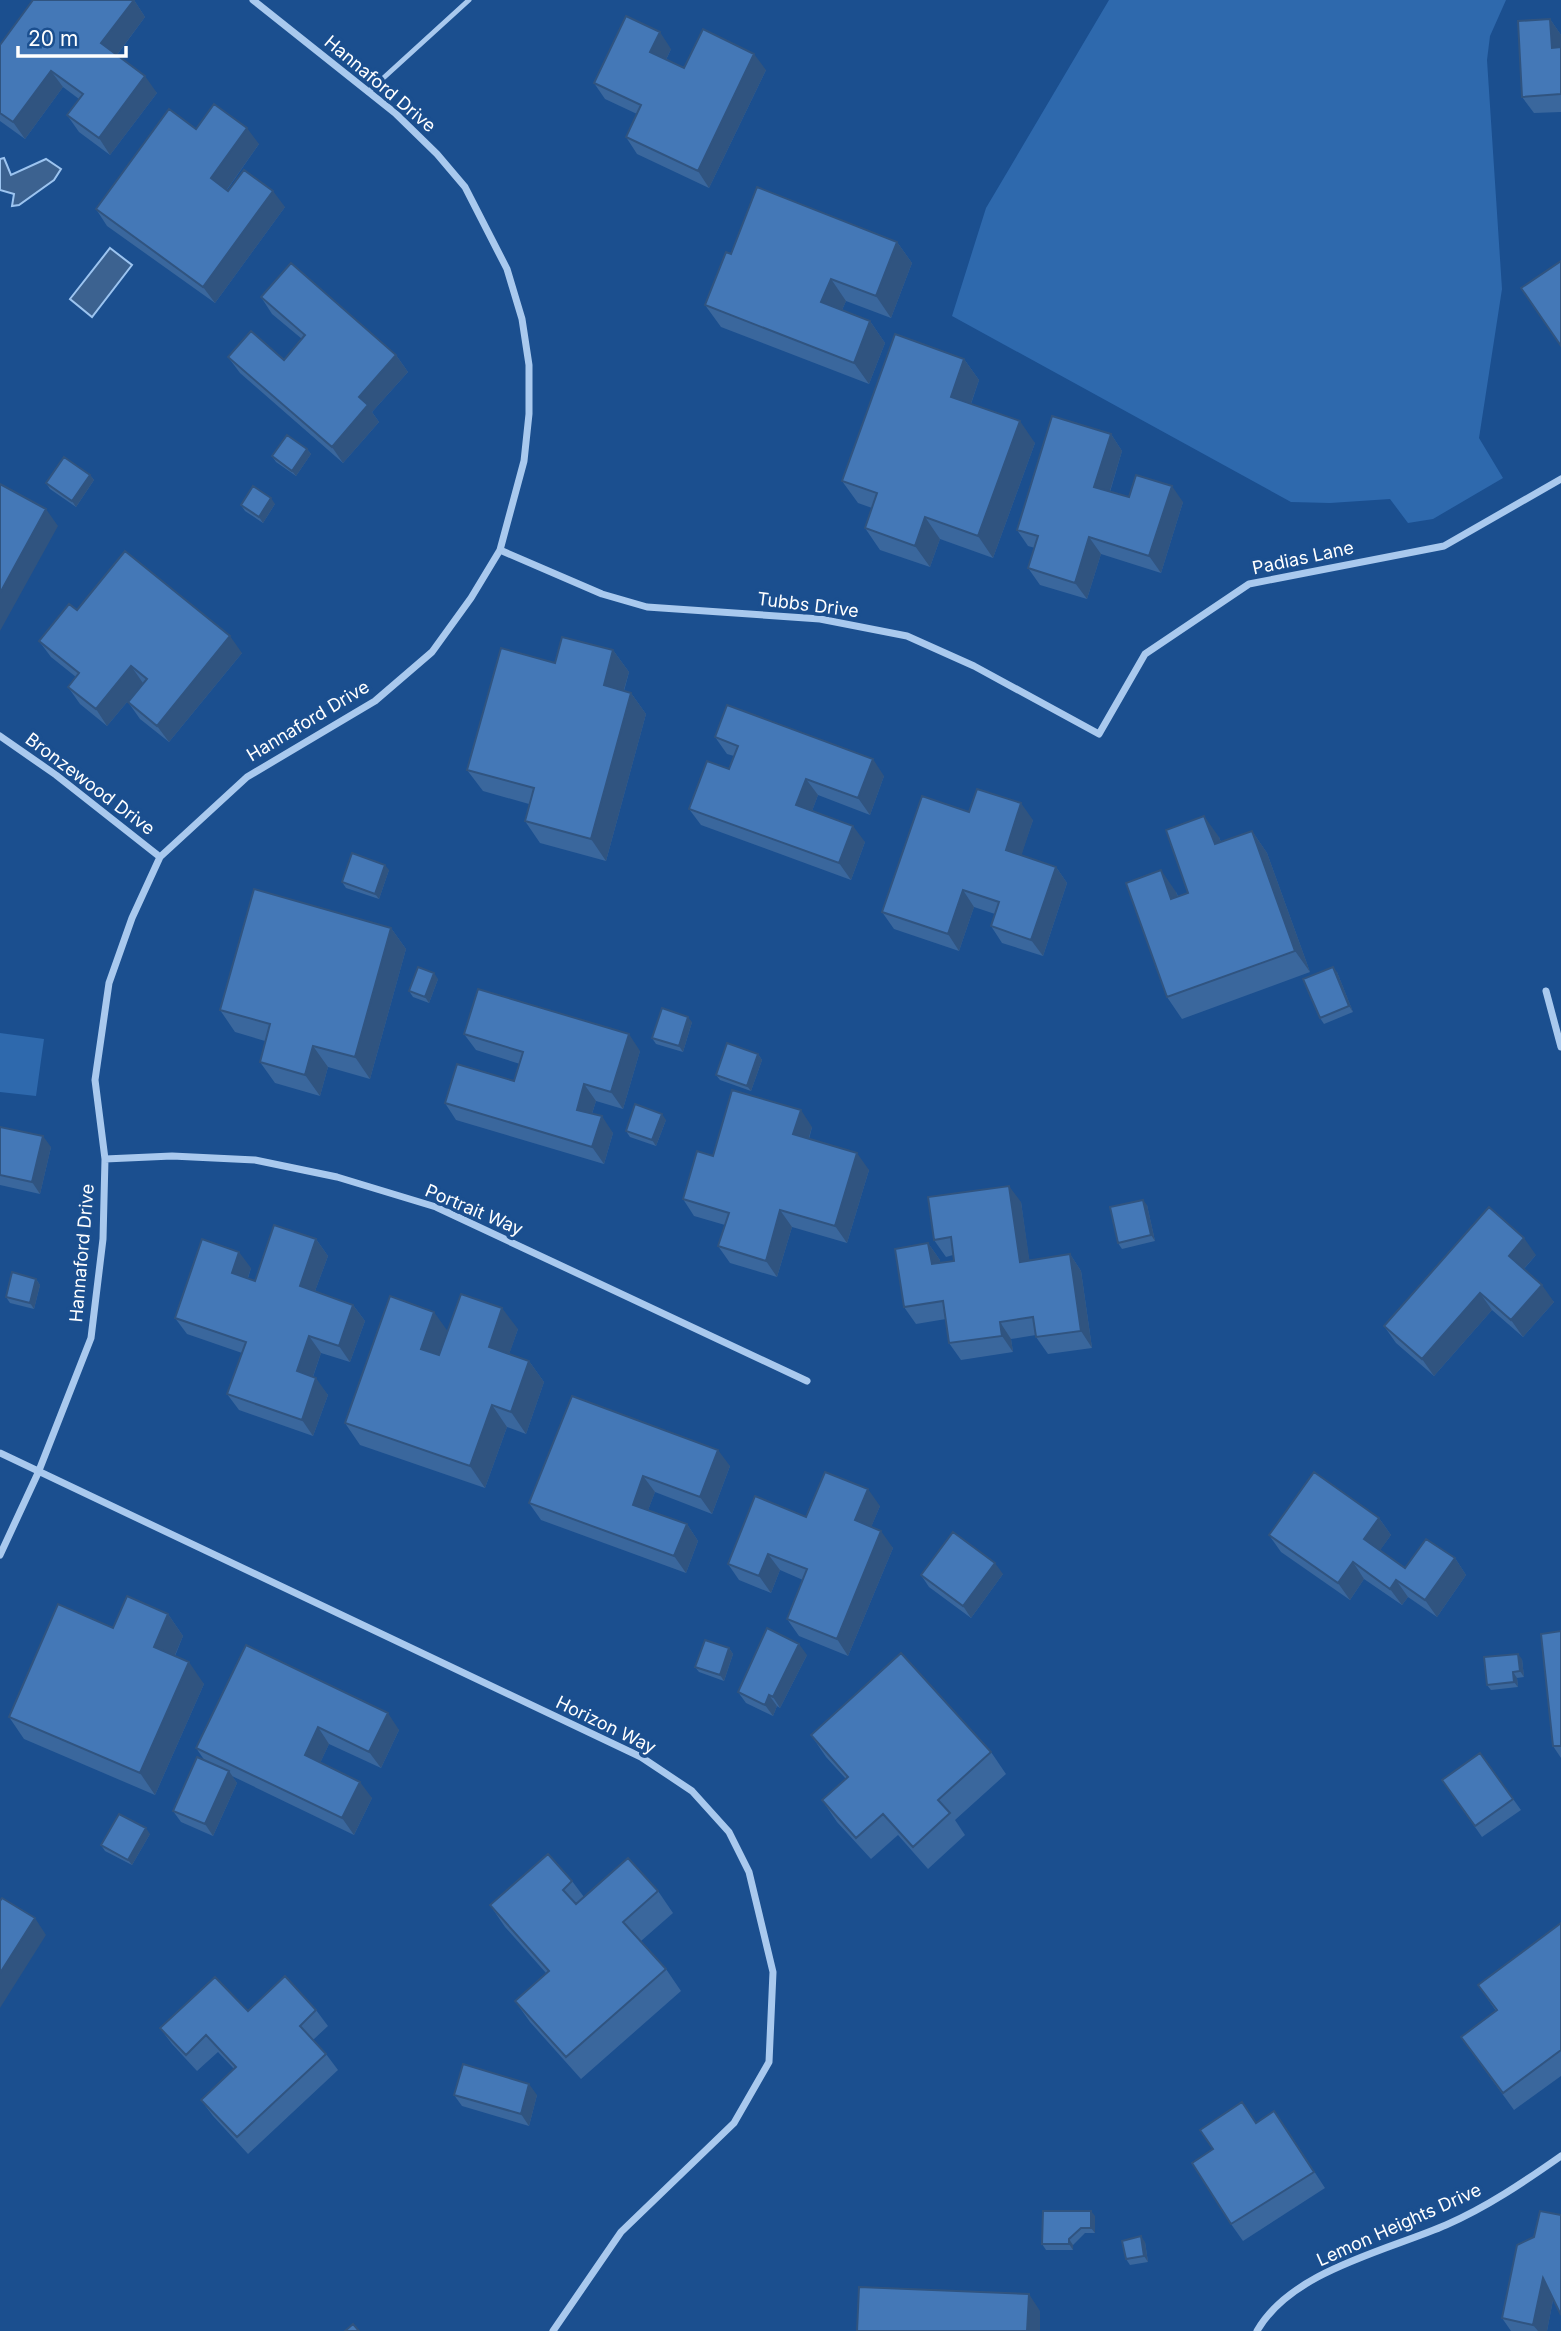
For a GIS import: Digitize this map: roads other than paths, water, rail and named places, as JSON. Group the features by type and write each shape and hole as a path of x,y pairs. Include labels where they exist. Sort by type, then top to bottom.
{"street":[{"name":"Hannaford Drive","path":"0,1555 38,1473 91,1338 103,1239 105,1159 95,1080 109,984 132,918 160,857 200,816 247,777 375,701 432,652 471,598 500,550 524,461 529,414 529,365 522,319 507,269 465,187 438,154 253,0"},
{"name":"Padias Lane","path":"1099,734 1145,654 1249,584 1444,546 1561,479"},
{"name":"Tubbs Drive","path":"500,550 602,594 647,607 820,619 906,636 974,666 1099,734"},
{"name":"Bronzewood Drive","path":"0,736 56,775 160,857"},
{"path":"1546,991 1561,1047"},
{"name":"Portrait Way","path":"105,1159 172,1156 255,1160 337,1177 436,1207 807,1381"},
{"name":"Horizon Way","path":"0,1453 640,1757 692,1791 729,1832 748,1872 773,1972 769,2062 734,2123 621,2232 553,2331"},
{"name":"Lemon Heights Drive","path":"1257,2331 1279,2303 1312,2281 1364,2256 1446,2225 1500,2198 1561,2156"}],"lane":[{"path":"368,93 469,0"}]}
